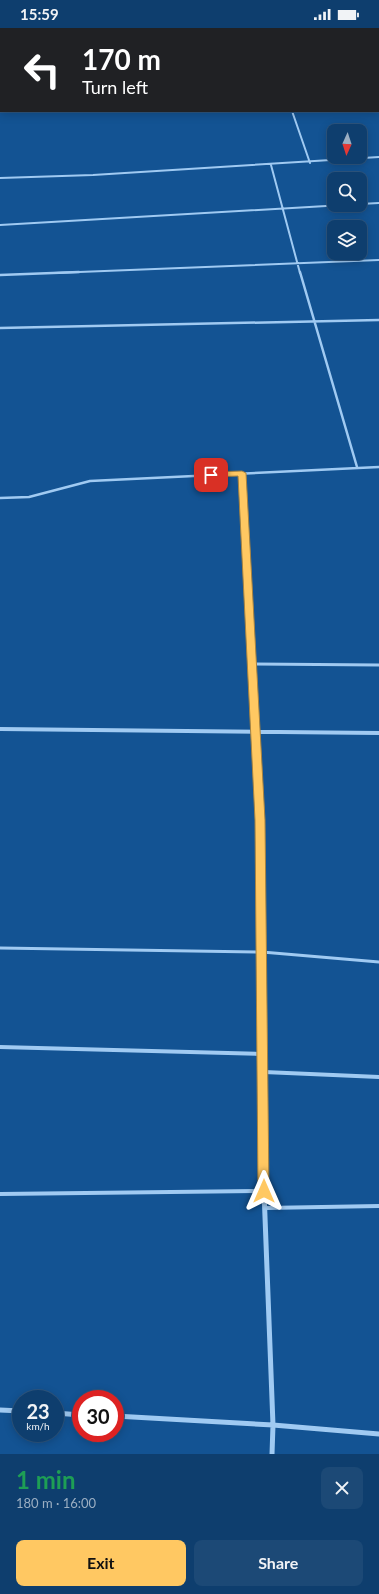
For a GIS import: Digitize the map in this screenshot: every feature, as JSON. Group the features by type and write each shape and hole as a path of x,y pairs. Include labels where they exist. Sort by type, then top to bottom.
{"street":[{"path":"0,728 379,733"},
{"path":"255,731 260,820 264,1072 264,1191 273,1426 272,1454"},
{"path":"0,1410 12,1411"},
{"path":"124,1417 379,1434"}],"lane":[{"path":"292,112 310,163"},
{"path":"0,178 93,175 379,158"},
{"path":"271,165 357,467"},
{"path":"367,204 379,203"},
{"path":"0,225 327,206"},
{"path":"0,275 379,260"},
{"path":"0,328 379,320"},
{"path":"0,498 30,497 90,481 379,467"},
{"path":"242,473 255,731"},
{"path":"252,664 379,665"},
{"path":"0,948 262,952 379,962"},
{"path":"0,1047 263,1054"},
{"path":"264,1072 379,1077"},
{"path":"0,1194 264,1191"},
{"path":"265,1208 379,1206"}],"route":[{"path":"211,475 242,473 260,820 264,1191"}]}
